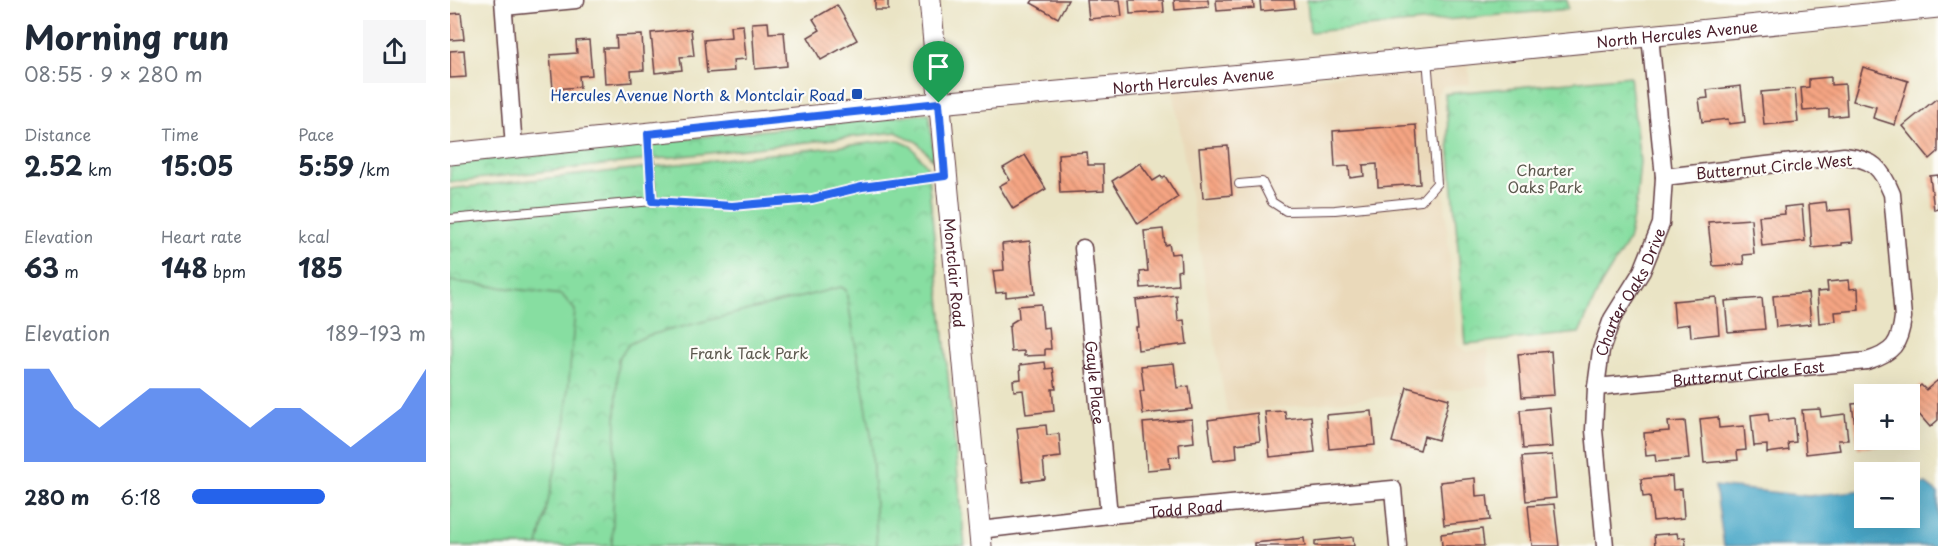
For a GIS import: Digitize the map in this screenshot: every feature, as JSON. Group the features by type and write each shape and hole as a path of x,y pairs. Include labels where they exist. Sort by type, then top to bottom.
{"street":[{"path":"514,148 504,4 576,0"},
{"name":"Montclair Road","path":"930,0 980,538"},
{"name":"North Hercules Avenue","path":"450,154 939,103 1427,58 1938,7"},
{"name":"Charter Oaks Drive","path":"1605,546 1594,430 1601,350 1612,319 1642,271 1661,224 1664,177 1650,36"},
{"name":"Butternut Circle West","path":"1664,177 1844,156 1861,158 1875,164 1886,178 1892,195 1903,317 1902,332 1896,345"},
{"name":"Gayle Place","path":"1083,248 1109,515"},
{"name":"Butternut Circle East","path":"1596,387 1867,361 1884,356 1896,345"},
{"name":"Todd Road","path":"980,538 1109,515 1393,489 1398,546"}],"lane":[{"path":"1239,184 1262,182 1272,202 1286,211 1335,210 1421,201 1437,183 1427,58"},
{"path":"648,134 652,201"},
{"path":"450,219 652,201 732,206 812,199 862,187 945,176"}],"shaded area":[{"path":"1468,63 1470,84 1444,86 1436,95 1457,345 1467,352 1488,349 1490,386 1227,413 1173,90 1241,84 1261,85"}],"green space":[{"path":"1307,0 1567,0 1568,9 1310,32"},
{"name":"Charter Oaks Park","path":"1630,76 1640,162 1636,204 1628,241 1601,285 1579,333 1466,344 1445,94"},
{"path":"929,113 934,161 917,142 896,132 450,182 450,163"},
{"name":"Frank Tack Park","path":"897,140 911,146 927,166 965,546 450,546 450,189"},
{"path":"450,281 562,295 575,310 565,427 538,546 450,546"},
{"path":"841,287 846,290 871,434 877,546 612,546 618,359 629,344 646,336"}],"water":[{"path":"1926,484 1938,493 1938,546 1724,546 1715,486 1808,496 1854,491 1854,528 1920,528 1920,485"}],"building":[{"path":"875,0 888,0 888,10 875,10"},
{"path":"1033,0 1068,0 1058,18 1031,3"},
{"path":"1087,0 1120,0 1122,16 1089,19"},
{"path":"1129,0 1163,0 1164,12 1130,14"},
{"path":"1174,0 1208,0 1209,7 1175,10"},
{"path":"1216,0 1253,0 1254,8 1217,11"},
{"path":"1260,0 1294,0 1295,8 1261,11"},
{"path":"837,5 857,40 821,60 808,37 820,30 813,19"},
{"path":"461,13 464,39 450,40 450,14"},
{"path":"768,22 769,33 784,32 787,66 755,69 752,23"},
{"path":"743,25 746,59 733,60 734,71 707,73 704,40 731,37 730,26"},
{"path":"691,29 694,56 680,57 682,70 655,73 651,33"},
{"path":"642,35 644,70 631,71 632,82 605,84 603,48 617,48 616,36"},
{"path":"589,40 592,75 579,76 580,87 553,89 550,55 577,53 576,41"},
{"path":"464,50 466,77 450,78 450,51"},
{"path":"1863,67 1908,81 1895,125 1873,118 1876,107 1853,101"},
{"path":"1831,77 1831,85 1845,84 1847,115 1829,117 1829,109 1803,111 1801,88 1809,87 1809,79"},
{"path":"1741,86 1745,122 1729,124 1728,119 1702,122 1699,99 1708,98 1707,90"},
{"path":"1795,89 1798,122 1764,125 1761,92"},
{"path":"1936,99 1938,101 1938,152 1930,159 1903,126"},
{"path":"1416,125 1420,184 1378,187 1377,164 1363,165 1364,176 1350,178 1349,166 1335,167 1333,131"},
{"path":"1228,146 1232,195 1203,198 1199,148"},
{"path":"1087,152 1088,165 1103,165 1104,191 1060,193 1058,154"},
{"path":"1025,155 1046,189 1013,209 999,186 1010,180 1003,168"},
{"path":"1140,163 1153,181 1165,176 1178,197 1138,224 1112,181"},
{"path":"1938,175 1938,209 1934,210 1930,176"},
{"path":"1826,202 1827,211 1850,209 1853,242 1812,248 1809,204"},
{"path":"1802,205 1805,241 1762,246 1759,216 1785,214 1784,207"},
{"path":"1751,219 1754,254 1743,255 1744,264 1713,266 1708,222"},
{"path":"1163,229 1165,245 1169,244 1171,254 1180,253 1181,270 1177,271 1178,285 1141,288 1140,272 1148,271 1144,231"},
{"path":"1030,241 1035,294 1006,297 1006,292 996,293 993,271 1004,270 1002,244"},
{"path":"1849,280 1850,289 1858,288 1859,310 1835,312 1836,321 1819,323 1817,292 1828,291 1827,282"},
{"path":"1808,293 1811,324 1776,327 1773,296"},
{"path":"1176,295 1178,321 1184,320 1187,344 1138,350 1136,327 1139,327 1136,300"},
{"path":"1716,297 1719,334 1691,337 1690,324 1675,326 1673,301"},
{"path":"1762,298 1765,329 1728,332 1725,301"},
{"path":"1041,304 1043,328 1049,327 1051,349 1045,349 1045,355 1024,356 1024,351 1011,352 1009,327 1019,318 1018,306"},
{"path":"1551,351 1554,395 1522,397 1518,354"},
{"path":"1045,362 1046,369 1053,368 1056,389 1052,389 1054,411 1026,414 1023,390 1014,391 1013,380 1021,379 1020,365"},
{"path":"1174,363 1177,388 1189,386 1192,409 1143,414 1140,391 1144,391 1141,366"},
{"path":"1938,380 1938,420 1930,427 1920,416 1920,386 1926,390"},
{"path":"1407,387 1449,399 1438,440 1424,436 1420,450 1392,442"},
{"path":"1549,407 1552,447 1523,449 1520,410"},
{"path":"1820,409 1821,417 1845,414 1848,440 1838,440 1840,450 1806,454 1802,410"},
{"path":"1285,411 1286,419 1311,416 1315,452 1270,457 1265,412"},
{"path":"1372,411 1375,445 1329,449 1326,415"},
{"path":"1257,413 1260,441 1236,444 1237,458 1213,461 1208,420"},
{"path":"1768,413 1769,421 1794,418 1796,442 1788,443 1789,450 1767,453 1767,445 1754,446 1751,415"},
{"path":"1718,417 1719,428 1744,426 1746,450 1737,451 1738,460 1704,463 1700,419"},
{"path":"1192,419 1194,442 1179,444 1180,456 1169,457 1170,468 1147,470 1143,423"},
{"path":"1685,421 1689,459 1656,462 1655,455 1646,456 1644,433 1669,431 1668,422"},
{"path":"1046,425 1047,435 1059,434 1061,457 1043,459 1045,479 1023,482 1017,428"},
{"path":"1552,455 1556,498 1526,501 1522,457"},
{"path":"1672,476 1673,490 1682,489 1684,518 1653,521 1650,496 1643,497 1641,479"},
{"path":"1475,478 1476,496 1487,495 1490,520 1444,525 1440,482"},
{"path":"1554,504 1559,546 1532,546 1528,506"},
{"path":"1482,529 1484,546 1442,546 1441,534"},
{"path":"1677,533 1678,538 1685,537 1686,546 1655,546 1654,535"},
{"path":"1353,537 1354,546 1315,546 1315,541"},
{"path":"1304,538 1305,546 1254,546 1254,543"}],"place":[{"name":"Hercules Avenue North & Montclair Road","path":"857,94"}],"route":[{"path":"939,103 945,176 862,187 812,199 732,206 652,201 648,134 939,103"}]}
